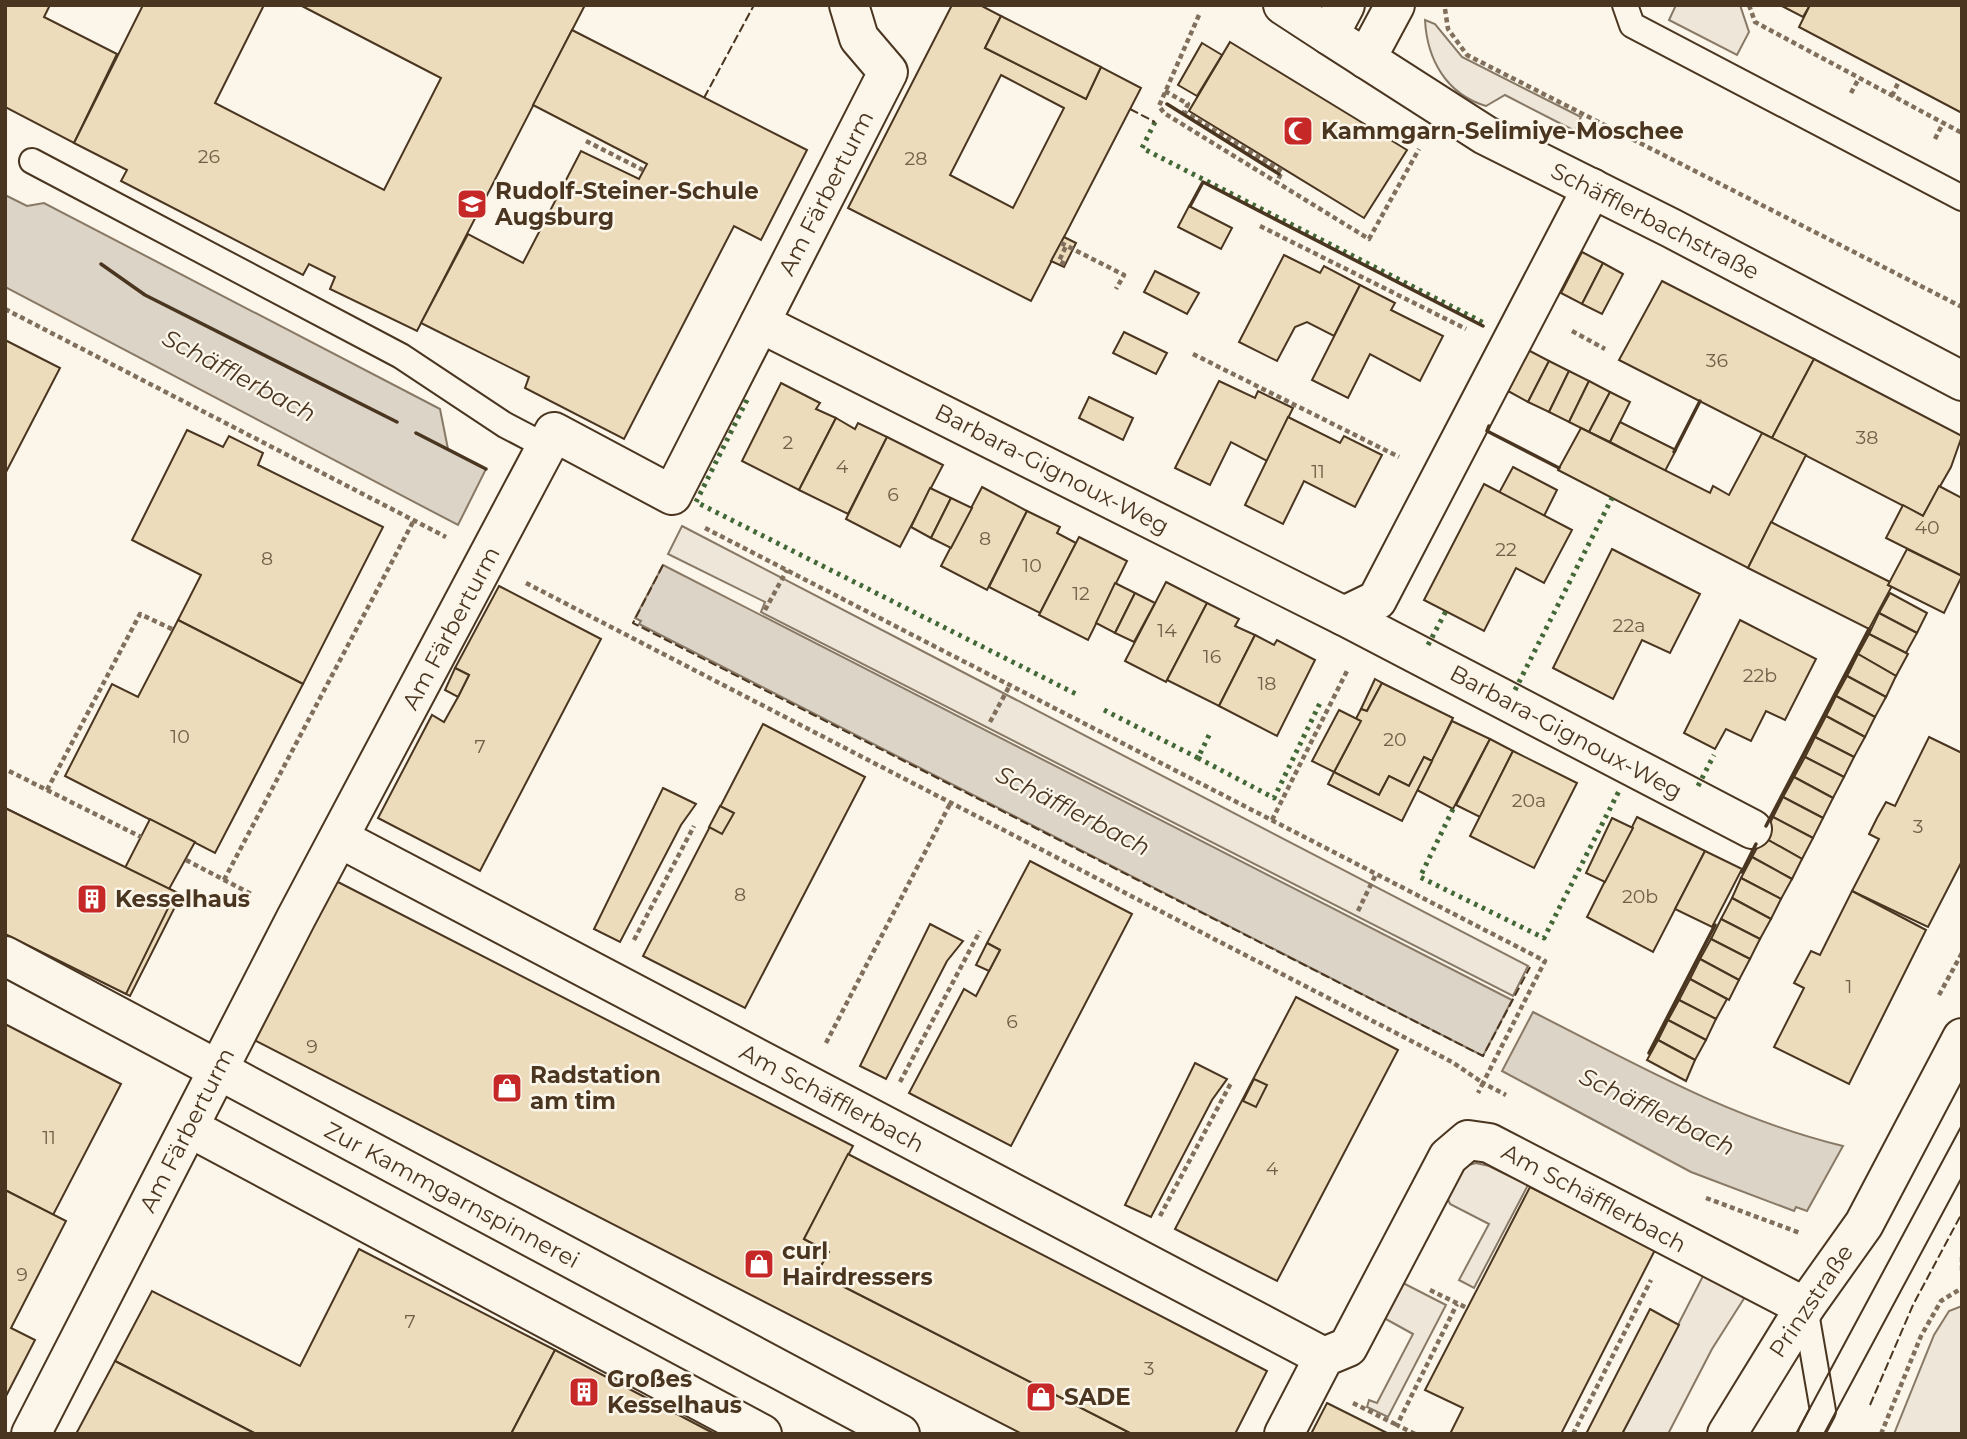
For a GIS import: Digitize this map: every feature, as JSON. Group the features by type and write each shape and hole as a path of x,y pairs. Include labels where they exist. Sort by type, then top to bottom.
{"street":[{"name":"Am Färberturm","path":"31,1434 296,918 554,432 672,495 888,72 859,38 849,5"},
{"name":"Schäfflerbachstraße","path":"1283,5 1337,20 1366,59 1485,135 1962,381"},
{"path":"1366,59 1395,5"},
{"path":"1356,622 1377,600 1592,188"},
{"name":"Barbara-Gignoux-Weg","path":"760,323 1356,622 1752,829"},
{"name":"Am Schäfflerbach","path":"339,838 1324,1357"},
{"name":"Zur Kammgarnspinnerei","path":"5,956 900,1434"},
{"name":"Prinzstraße","path":"1727,1434 1805,1307 1864,1224 1962,1038"},
{"path":"190,1128 762,1434"},
{"name":"Am Schäfflerbach","path":"1448,1157 1468,1140 1489,1143 1805,1307"},
{"path":"1284,1434 1324,1357 1348,1347 1448,1157"}],"lane":[{"path":"1625,5 1632,25 1962,198"},
{"path":"32,161 401,356 505,425 547,447"},
{"path":"1805,1307 1823,1411 1811,1434"}],"path":[{"path":"1444,5 1448,29 1468,55 1962,307"},
{"path":"1749,5 1755,22 1962,133"},
{"path":"1199,15 1159,106 1164,113 1369,239 1422,145"},
{"path":"1892,96 1899,81"},
{"path":"1165,91 1188,104 1184,112 1282,171 1277,182"},
{"path":"586,141 643,170"},
{"path":"1260,226 1508,350"},
{"path":"1065,264 1059,261 1064,244 1124,275 1116,289"},
{"path":"5,309 1452,1062 1483,1083 1448,1157"},
{"path":"1193,354 1441,478"},
{"path":"224,880 414,520"},
{"path":"696,523 1545,961 1487,1074"},
{"path":"765,610 787,570"},
{"path":"47,790 141,614 174,629"},
{"path":"1272,820 1356,622"},
{"path":"990,722 1010,685"},
{"path":"9,771 141,837"},
{"path":"804,1084 951,802"},
{"path":"612,982 694,826"},
{"path":"186,860 296,918"},
{"path":"1358,911 1376,874"},
{"path":"879,1123 980,930"},
{"path":"1138,1258 1232,1081"},
{"path":"1962,1257 1962,1271"},
{"path":"1573,1434 1649,1284"},
{"path":"1881,1434 1921,1336 1941,1301 1962,1288"},
{"path":"1415,1434 1397,1425 1457,1304"}],"shaded area":[{"path":"1676,5 1740,5 1749,32 1737,55 1669,20"},
{"path":"1425,20 1435,24 1462,57 1581,117 1575,131 1505,95 1486,106 1460,93 1441,73 1435,61"},
{"path":"682,526 1528,966 1513,996 761,612 765,602 668,554"},
{"path":"1476,1163 1489,1166 1528,1185 1474,1288 1459,1280 1489,1224 1450,1204 1442,1185 1465,1166"},
{"path":"1703,1276 1745,1297 1712,1349 1668,1434 1622,1434"},
{"path":"1403,1283 1446,1305 1388,1417 1367,1407 1369,1400 1377,1403 1413,1334 1384,1318"},
{"path":"1962,1306 1962,1434 1894,1434 1934,1335 1949,1311"}],"water":[{"name":"Schäfflerbach","path":"5,195 27,206 44,203 440,409 448,449 486,469 458,525 5,287"},
{"name":"Schäfflerbach","path":"663,565 1512,1000 1483,1056 639,624 641,621 635,618"},
{"name":"Schäfflerbach","path":"1533,1012 1723,1105 1802,1135 1843,1146 1807,1211 1796,1207 1794,1211 1691,1172 1502,1071"}],"building":[{"path":"5,5 50,5 44,17 117,54 74,143 5,107"},
{"path":"143,5 264,5 215,103 384,190 441,78 300,5 585,5 417,331 330,289 335,277 309,264 303,275 121,181 127,170 74,143"},
{"path":"952,5 980,5 1001,16 985,48 1086,99 1101,67 1141,88 1031,301 848,208","holes":["1001,75 1064,108 1013,208 950,175"]},
{"path":"1780,5 1810,5 1803,17"},
{"path":"1810,5 1962,5 1962,113 1799,27"},
{"path":"1001,16 1101,67 1086,99 985,48"},
{"path":"572,30 807,150 761,240 734,226 624,439 525,388 529,377 421,323 468,234 523,263 581,151 639,179 647,164 533,105"},
{"name":"Kammgarn-Selimiye-Moschee","path":"1230,42 1407,150 1364,218 1189,111"},
{"path":"1202,43 1222,55 1197,96 1178,85"},
{"path":"1189,206 1232,228 1221,249 1178,227"},
{"path":"1064,237 1076,243 1064,267 1051,261"},
{"path":"1582,252 1603,263 1582,304 1561,293"},
{"path":"1284,255 1320,273 1324,266 1360,285 1334,336 1307,322 1295,327 1277,361 1239,342"},
{"path":"1603,263 1623,274 1602,314 1582,304"},
{"path":"1155,271 1199,293 1187,314 1144,292"},
{"path":"1662,281 1814,359 1772,438 1619,360"},
{"path":"1360,285 1395,303 1391,310 1443,336 1420,381 1370,354 1348,398 1312,380"},
{"path":"1124,332 1167,353 1156,374 1113,353"},
{"path":"5,340 60,368 5,474"},
{"path":"1528,350 1549,361 1528,402 1508,391"},
{"path":"1814,359 1962,436 1951,467 1923,516 1772,438"},
{"path":"1549,361 1569,371 1549,412 1528,402"},
{"path":"1569,371 1589,381 1569,422 1549,412"},
{"path":"1219,381 1255,398 1258,391 1293,408 1267,461 1231,442 1210,485 1175,468"},
{"path":"1589,381 1610,392 1589,432 1569,422"},
{"path":"781,383 820,403 816,409 836,418 799,490 742,461"},
{"path":"1610,392 1630,402 1610,442 1589,432"},
{"path":"1089,397 1133,418 1123,440 1079,418"},
{"path":"1288,417 1340,443 1344,436 1382,455 1355,507 1304,481 1283,524 1245,505"},
{"path":"836,418 855,429 858,423 887,437 848,514 799,490"},
{"path":"1620,422 1676,450 1665,471 1610,442"},
{"path":"1581,428 1710,493 1713,486 1729,495 1762,433 1806,455 1748,568 1558,470"},
{"path":"187,430 223,447 229,436 263,453 258,465 383,527 303,684 178,620 201,575 132,540"},
{"path":"887,437 943,465 900,547 846,519"},
{"path":"1513,467 1557,490 1544,516 1499,493"},
{"path":"1484,484 1572,530 1544,583 1516,568 1484,631 1424,600"},
{"path":"1939,486 1962,498 1962,576 1886,538 1903,505 1923,516"},
{"path":"982,487 1027,511 987,590 941,566"},
{"path":"930,488 951,498 931,538 911,527"},
{"path":"951,498 972,508 951,548 931,538"},
{"path":"1027,511 1060,527 1057,533 1076,543 1040,613 989,587"},
{"path":"1771,522 1890,582 1888,585 1892,586 1869,629 1748,568"},
{"path":"1079,537 1127,561 1088,640 1039,615"},
{"path":"1612,549 1700,594 1670,653 1642,640 1613,699 1553,668"},
{"path":"1907,549 1962,576 1944,613 1888,585"},
{"path":"1166,582 1207,603 1166,682 1125,661"},
{"path":"1115,583 1135,593 1115,633 1096,623"},
{"path":"499,586 601,639 480,871 378,818 432,715 444,722 458,697 469,675 455,668"},
{"path":"1135,593 1155,603 1134,642 1115,633"},
{"path":"1890,593 1927,613 1917,633 1879,613"},
{"path":"1207,603 1239,619 1235,626 1255,635 1219,706 1167,680"},
{"path":"1879,613 1917,633 1906,653 1869,634"},
{"path":"178,620 303,684 215,853 65,776 112,684 138,697"},
{"path":"1740,620 1816,659 1785,720 1766,711 1751,741 1726,729 1715,749 1684,733"},
{"path":"1869,634 1908,654 1896,676 1858,654"},
{"path":"1255,635 1274,645 1277,640 1315,660 1277,736 1219,706"},
{"path":"1858,654 1896,676 1886,697 1847,676"},
{"path":"455,668 469,675 458,697 445,690"},
{"path":"1847,676 1886,697 1875,717 1836,696"},
{"path":"1375,679 1382,683 1367,711 1361,709"},
{"path":"1382,683 1453,718 1432,761 1424,757 1409,786 1389,776 1379,795 1334,772 1351,740 1346,738 1361,709 1367,711"},
{"path":"1836,696 1875,717 1865,737 1826,716"},
{"path":"1339,710 1361,721 1334,772 1312,761"},
{"path":"1826,716 1865,737 1854,757 1815,737"},
{"path":"1452,721 1490,739 1453,809 1417,790"},
{"path":"763,724 865,777 745,1008 643,956"},
{"path":"1815,737 1854,757 1844,777 1805,757"},
{"path":"1929,737 1962,753 1962,861 1928,927 1852,891 1879,839 1869,834 1886,802 1895,806"},
{"path":"1490,739 1513,751 1480,817 1456,805"},
{"path":"1513,751 1577,783 1534,868 1470,836"},
{"path":"1424,757 1432,761 1402,821 1328,784 1334,772 1379,795 1389,776 1409,786"},
{"path":"1805,757 1844,777 1833,798 1794,777"},
{"path":"1794,777 1833,798 1823,818 1783,797"},
{"path":"663,788 696,804 681,825 620,942 594,929"},
{"path":"1783,797 1823,818 1813,838 1773,817"},
{"path":"720,806 734,813 722,834 709,827"},
{"name":"Kesselhaus","path":"5,808 125,868 150,819 195,842 169,889 181,895 130,996 5,934"},
{"name":"Kesselhaus","path":"5,808 176,892 126,994 5,934"},
{"path":"1637,817 1705,851 1653,952 1587,917"},
{"path":"1773,817 1813,838 1802,859 1763,837"},
{"path":"1612,818 1633,828 1605,882 1586,873"},
{"path":"1763,837 1802,859 1792,879 1752,857"},
{"path":"1705,851 1742,869 1712,927 1675,909"},
{"path":"1752,857 1792,879 1781,899 1741,878"},
{"path":"1030,861 1132,914 1011,1146 909,1093 964,989 976,996 1000,950 987,943"},
{"path":"1741,878 1781,899 1771,919 1732,898"},
{"path":"336,881 853,1146 804,1239 829,1252 817,1273 1132,1434 1022,1434 254,1040"},
{"path":"1852,891 1926,930 1849,1084 1774,1047 1804,988 1794,983 1811,951 1820,955"},
{"path":"1732,898 1771,919 1760,939 1721,919"},
{"path":"1721,919 1760,939 1750,959 1711,939"},
{"path":"930,924 963,941 947,961 886,1079 860,1066"},
{"path":"1711,939 1750,959 1739,980 1700,959"},
{"path":"987,943 1000,950 989,971 976,965"},
{"path":"1700,959 1739,980 1729,1000 1690,979"},
{"path":"1690,979 1727,999 1716,1019 1679,1000"},
{"path":"1296,997 1398,1050 1277,1281 1175,1229"},
{"path":"1679,1000 1716,1019 1706,1040 1668,1020"},
{"path":"1668,1020 1706,1040 1695,1060 1658,1040"},
{"path":"5,1024 121,1084 53,1215 5,1190"},
{"path":"1658,1040 1695,1060 1686,1081 1647,1060"},
{"path":"1195,1063 1227,1079 1212,1100 1151,1217 1125,1205"},
{"path":"1254,1079 1267,1085 1256,1107 1243,1101"},
{"path":"848,1154 1267,1371 1235,1434 1132,1434 817,1273 829,1252 804,1239"},
{"path":"1530,1187 1655,1250 1561,1434 1450,1434 1463,1408 1425,1390"},
{"path":"5,1190 66,1221 11,1328 35,1340 5,1398"},
{"path":"359,1249 555,1350 511,1434 256,1434 115,1361 152,1291 300,1366"},
{"path":"1650,1309 1679,1325 1622,1434 1586,1434"},
{"name":"Großes Kesselhaus","path":"555,1350 715,1434 511,1434"},
{"path":"115,1361 152,1380 256,1434 76,1434"},
{"path":"1327,1403 1389,1434 1311,1434"}],"tram line":[{"path":"1796,1434 1962,1125"},
{"path":"1824,1434 1962,1177"}],"hedge":[{"path":"1155,122 1142,148 1484,323"},
{"path":"747,400 696,502 1078,695"},
{"path":"1515,690 1612,498"},
{"path":"1428,645 1446,611"},
{"path":"1198,758 1274,798 1320,703"},
{"path":"1104,710 1198,758 1211,731"},
{"path":"1698,786 1714,755"},
{"path":"1453,809 1420,877 1544,938 1620,789"}],"fence":[{"path":"704,98 754,5"},
{"path":"1130,109 1155,122"},
{"path":"663,565 633,623 1483,1056 1530,967"},
{"path":"1870,1405 1913,1305 1962,1213"}],"wall":[{"path":"1167,104 1279,174"},
{"path":"1190,206 1203,182 1483,326"},
{"path":"101,264 145,295 397,422"},
{"path":"1674,452 1700,401"},
{"path":"1489,426 1487,431 1559,468"},
{"path":"416,433 486,469"},
{"path":"1766,826 1869,629"},
{"path":"1742,872 1756,844"},
{"path":"1649,1053 1715,925"}],"place":[{"name":"Kammgarn-Selimiye-Moschee","path":"1298,131"},
{"name":"Rudolf-Steiner-Schule Augsburg","path":"472,204"},
{"name":"Kesselhaus","path":"92,899"},
{"name":"Radstation am tim","path":"507,1088"},
{"name":"curl Hairdressers","path":"759,1264"},
{"name":"Großes Kesselhaus","path":"584,1392"},
{"name":"SADE","path":"1041,1397"}]}
